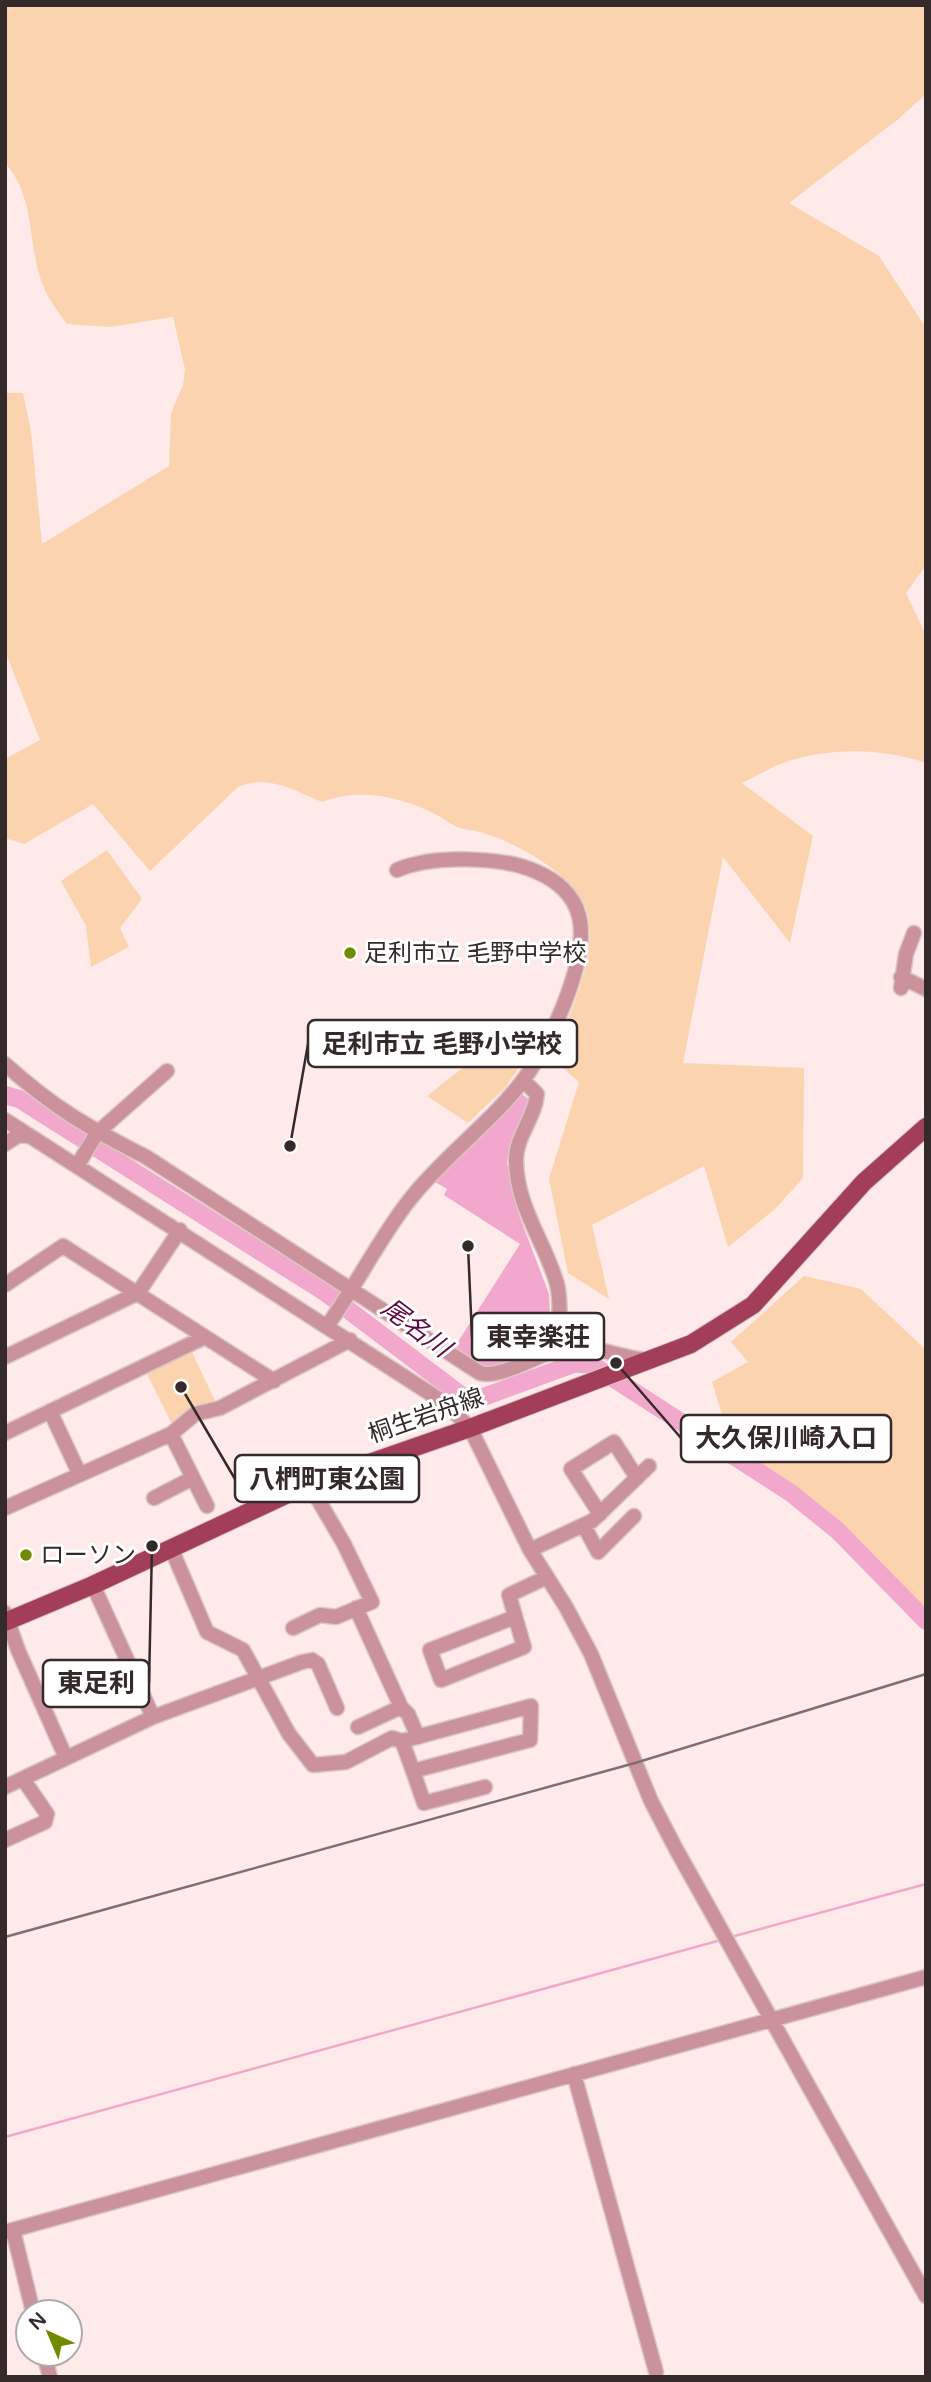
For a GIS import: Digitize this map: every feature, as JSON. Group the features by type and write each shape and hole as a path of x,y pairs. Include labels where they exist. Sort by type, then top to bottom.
{"main road":[{"path":"647,1360 691,1345 753,1305 864,1182 926,1127"},
{"name":"桐生岩舟線","path":"7,1619 93,1585 309,1484 470,1428 647,1360"}],"street":[{"path":"331,1320 413,1196 523,1080 542,1051 574,974 581,931 575,905 554,880 535,871 508,863 423,861 397,870"},
{"path":"914,933 901,982 926,989"},
{"path":"5,1064 57,1109 96,1136 146,1157 348,1294 480,1373 494,1374 560,1349 591,1348 620,1357 647,1360"},
{"path":"80,1161 96,1136 167,1071"},
{"path":"523,1080 537,1094 536,1107 518,1142 516,1161 522,1201 558,1285 560,1349"},
{"path":"5,1120 28,1136 80,1161 180,1230 331,1320 349,1340 445,1403 470,1428 530,1550 591,1654 651,1801 921,2276 926,2296"},
{"path":"5,1144 19,1135 28,1136"},
{"path":"5,1357 138,1293 180,1230"},
{"path":"5,1285 63,1246 274,1381"},
{"path":"5,1433 205,1337"},
{"path":"5,1508 171,1434 195,1414 220,1408 349,1340"},
{"path":"50,1411 79,1473"},
{"path":"171,1434 207,1506"},
{"path":"600,1514 571,1469 614,1442 637,1478"},
{"path":"530,1550 584,1526 600,1514 649,1465"},
{"path":"154,1498 194,1478"},
{"path":"293,1628 320,1615 336,1618 372,1602 370,1593 309,1484"},
{"path":"584,1526 598,1552 634,1516"},
{"path":"171,1548 207,1632 243,1650 289,1734 313,1765 346,1762 392,1738 402,1741 531,1706 530,1741 413,1772"},
{"path":"515,1617 430,1650 441,1680 524,1647 509,1595 548,1577"},
{"path":"93,1585 153,1717"},
{"path":"356,1608 401,1707 408,1714 418,1737"},
{"path":"7,1619 66,1758"},
{"path":"5,1787 153,1717 312,1660 318,1664 337,1709"},
{"path":"358,1727 401,1707"},
{"path":"402,1741 424,1803 485,1787"},
{"path":"5,1840 45,1822 47,1814 23,1779"},
{"path":"29,2298 9,2231 926,1977"},
{"path":"574,2074 656,2372"}],"shaded area":[{"path":"5,5 926,5 926,94 897,120 789,203 879,256 926,328 926,565 906,593 926,635 926,763 892,754 838,752 803,757 780,764 742,783 813,836 790,943 723,857 683,1063 804,1068 803,1178 775,1209 728,1247 704,1166 592,1225 609,1299 568,1273 549,1179 579,1082 554,1060 585,971 590,934 588,916 574,888 530,854 497,838 457,827 425,809 396,799 351,795 322,802 281,785 260,782 238,787 150,871 93,804 24,844 5,838 5,759 40,740 5,651 5,393 23,393 31,431 42,544 169,466 171,413 183,385 185,369 173,317 110,327 67,324 45,290 36,262 26,203 14,175 5,163"},
{"path":"107,850 142,899 120,928 129,947 91,967 86,926 61,881"},
{"path":"516,1026 533,1047 505,1088 468,1123 427,1096"},
{"path":"521,1093 529,1100 510,1144 507,1163 519,1215 549,1294 551,1347 489,1369 454,1348 520,1244 444,1195 447,1189 435,1182"},
{"path":"804,1276 861,1289 926,1350 926,1611 822,1512 729,1447 729,1437 712,1382 748,1362 731,1342"},
{"path":"190,1348 217,1405 173,1426 145,1370"}],"waterway":[{"name":"尾名川","path":"5,1095 19,1099 326,1293 470,1402 573,1364 591,1364 791,1493 838,1531 926,1621"},
{"path":"559,1358 563,1367"},
{"path":"731,1937 926,1884"},
{"path":"5,2137 721,1940"}],"railway":[{"path":"5,1937 635,1763 926,1674"}],"place":[{"name":"足利市立 毛野中学校","path":"350,953"},
{"name":"足利市立 毛野小学校","path":"290,1146"},
{"name":"東幸楽荘","path":"468,1246"},
{"name":"大久保川崎入口","path":"616,1363"},
{"name":"八椚町東公園","path":"181,1387"},
{"name":"東足利","path":"152,1546"},
{"name":"ローソン","path":"26,1555"}]}
